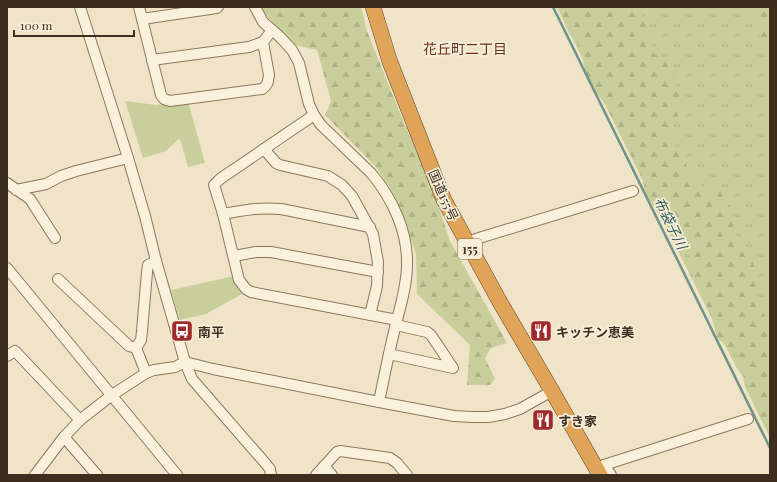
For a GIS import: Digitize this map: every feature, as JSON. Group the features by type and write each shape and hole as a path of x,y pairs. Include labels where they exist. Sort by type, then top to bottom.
{"highway":[{"name":"国道155号","path":"373,7 390,62 444,200 501,304 600,469"}],"street":[{"path":"80,7 146,216 156,261 185,362 192,379 266,464 270,469 271,475"},
{"path":"139,7 161,95 164,99 170,101 262,89 267,86 269,75 263,42"},
{"path":"142,19 218,7"},
{"path":"255,7 263,22 292,50 299,63 309,104 314,115 321,125 371,172 391,200 396,210 404,236 408,265 405,287 379,402"},
{"path":"152,60 249,47 263,42 272,30"},
{"path":"314,115 220,179 214,185 223,214 239,280 246,289 251,292 370,315 427,332 431,335 453,368 389,354"},
{"path":"264,149 276,163 328,176 342,185 352,196 373,234 378,262 377,286 370,315"},
{"path":"16,190 46,184 61,176 76,171 128,158"},
{"path":"7,184 30,199 55,238"},
{"path":"466,242 633,191"},
{"path":"223,214 251,209 281,209 370,228"},
{"path":"234,256 256,252 271,252 378,272"},
{"path":"146,373 136,348 142,331 148,265 156,261"},
{"path":"7,268 177,475"},
{"path":"58,279 129,346 136,348"},
{"path":"7,356 15,351 80,420"},
{"path":"36,475 64,437 80,420 112,395 146,373 154,370 175,367 185,362 213,369 379,402 472,418 505,414 520,409 552,391"},
{"path":"600,469 748,419"},
{"path":"64,437 97,475"},
{"path":"316,475 337,452 340,451 390,458 408,475"},
{"path":"324,466 332,475"},
{"path":"600,469 611,475"}],"green space":[{"path":"258,7 361,7 367,31 404,123 430,181 450,241 507,343 491,348 485,358 495,379 490,385 467,385 470,345 417,294 416,254 404,218 390,188 375,166 325,115 331,101 317,50 295,45"},
{"path":"557,7 770,7 770,438 745,387 743,377 736,367"},
{"path":"558,7 637,7 646,22 653,53 666,59 676,71 672,79 679,95 682,113 672,124 671,137 677,150 687,162 685,172 691,174 698,183 705,188 715,187 724,189 728,197 735,232 740,242 747,247 755,268 753,275 756,284 753,295 763,313 768,327 770,327 770,430 761,416 755,395 744,380 742,358 717,338 711,314 694,281 693,264 677,228 662,219 646,195 641,172 629,152 605,104 587,80 580,46 569,34"},
{"path":"745,7 770,7 770,59 764,50 763,37 760,35 759,27 761,22 756,15"},
{"path":"125,101 156,105 188,101 205,163 188,167 180,139 166,151 143,158"},
{"path":"234,276 235,285 242,294 206,314 180,320 171,290"}],"waterway":[{"name":"布袋子川","path":"553,7 770,448"}],"place":[{"name":"南平","path":"182,331"},
{"name":"キッチン恵美","path":"541,331"},
{"name":"すき家","path":"543,420"}],"district":[{"name":"花丘町二丁目","path":"465,48"}]}
